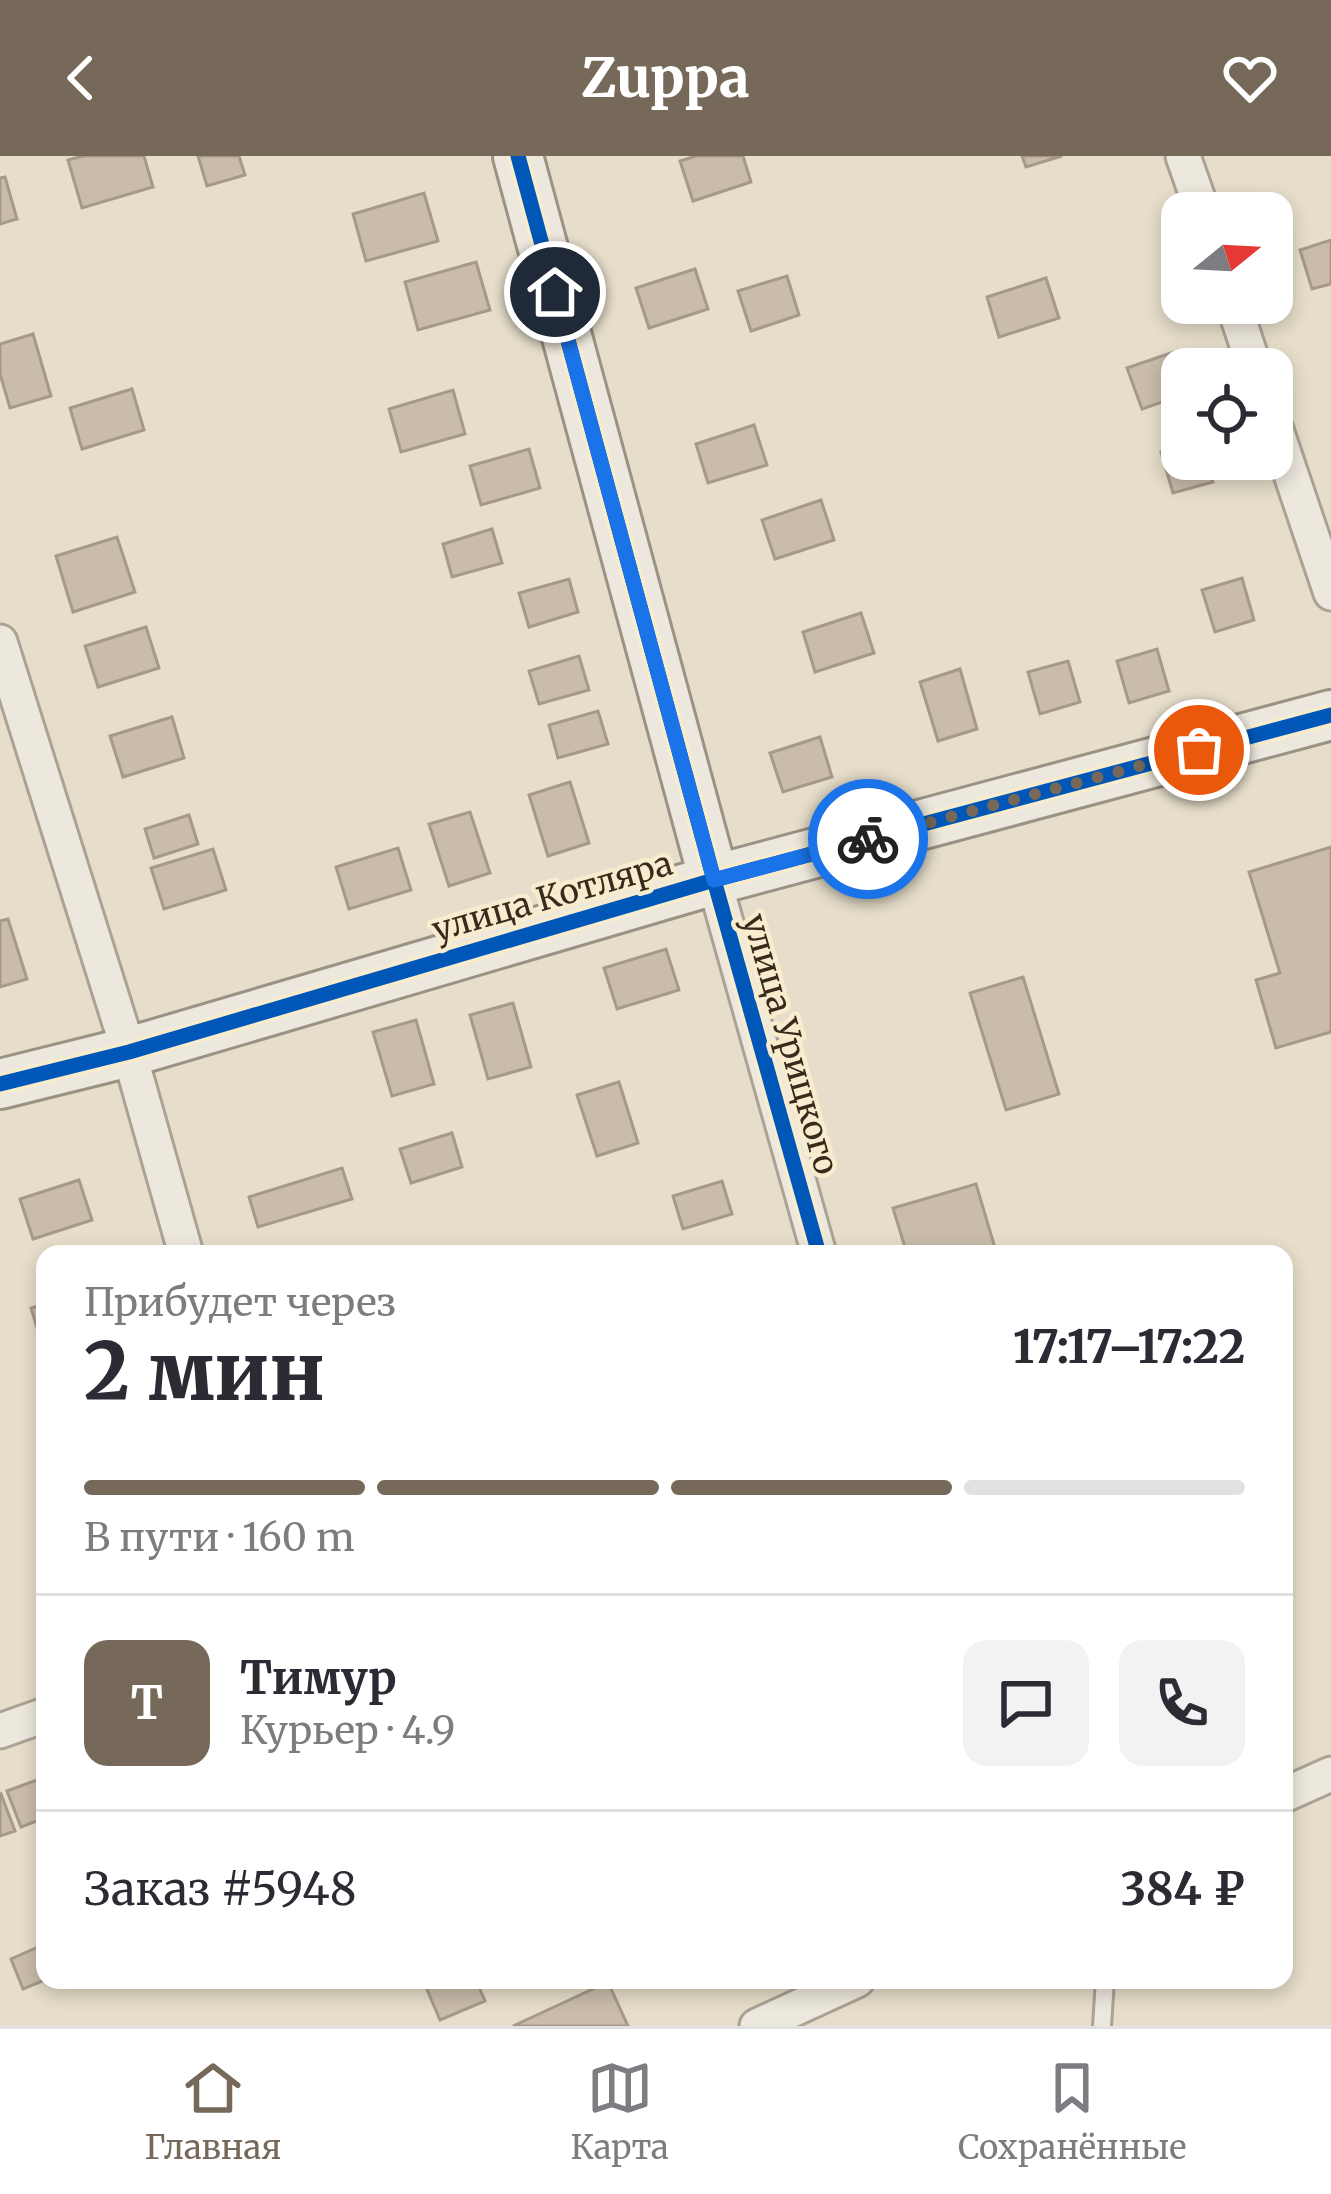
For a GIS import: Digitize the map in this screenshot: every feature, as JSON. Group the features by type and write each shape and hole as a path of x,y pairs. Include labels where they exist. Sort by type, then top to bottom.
{"street":[{"name":"улица Урицкого","path":"518,156 815,1245"},
{"path":"1184,156 1196,192"},
{"path":"1293,480 1331,592"},
{"path":"0,642 129,1052 183,1245"},
{"name":"улица Котляра","path":"0,1084 129,1052 714,880 1331,715"},
{"path":"0,1731 36,1717"},
{"path":"1293,1791 1331,1774"},
{"path":"757,2026 837,1989"}],"lane":[{"path":"1102,2026 1104,1989"}],"building":[{"path":"144,156 153,187 82,208 68,160"},
{"path":"198,156 239,156 245,175 207,186"},
{"path":"696,156 743,156 751,182 693,201 680,161"},
{"path":"1022,156 1062,156 1026,167"},
{"path":"5,177 17,219 0,224 0,178"},
{"path":"424,193 438,241 366,261 353,214"},
{"path":"1331,240 1331,284 1312,289 1300,250"},
{"path":"476,262 490,310 418,330 405,282"},
{"path":"695,269 708,309 649,328 636,288"},
{"path":"787,276 799,315 751,331 738,291"},
{"path":"1046,278 1059,318 999,337 987,297"},
{"path":"33,334 51,396 10,408 0,374 0,344"},
{"path":"1161,356 1161,402 1142,409 1127,368"},
{"path":"132,389 144,430 82,449 70,408"},
{"path":"453,390 465,434 401,452 389,409"},
{"path":"754,425 767,465 708,483 696,444"},
{"path":"529,449 540,488 481,505 470,466"},
{"path":"1169,480 1213,482 1173,493"},
{"path":"821,500 834,540 775,559 762,520"},
{"path":"492,529 502,563 452,577 443,544"},
{"path":"117,537 135,592 73,612 56,556"},
{"path":"1242,578 1254,620 1215,632 1202,590"},
{"path":"569,579 578,612 529,627 519,593"},
{"path":"861,613 874,653 815,672 803,632"},
{"path":"146,627 159,668 98,687 85,646"},
{"path":"1157,649 1169,691 1129,703 1117,661"},
{"path":"579,656 589,690 539,704 529,671"},
{"path":"1068,661 1080,702 1040,714 1028,672"},
{"path":"960,669 977,729 938,741 920,682"},
{"path":"598,711 608,744 558,758 549,725"},
{"path":"172,717 184,758 123,777 110,736"},
{"path":"820,737 832,777 783,792 770,753"},
{"path":"570,782 589,843 548,856 529,795"},
{"path":"470,812 490,873 449,886 429,824"},
{"path":"189,815 198,844 154,858 145,829"},
{"path":"1331,847 1331,1032 1276,1048 1256,980 1280,973 1249,872"},
{"path":"398,848 411,890 349,909 336,867"},
{"path":"213,849 226,890 164,909 151,868"},
{"path":"8,919 27,979 0,987 0,921"},
{"path":"666,949 679,990 617,1009 604,968"},
{"path":"1023,977 1059,1094 1006,1110 970,993"},
{"path":"513,1003 531,1067 488,1079 470,1015"},
{"path":"416,1020 434,1084 392,1096 373,1032"},
{"path":"619,1082 638,1143 597,1156 577,1095"},
{"path":"452,1133 462,1167 411,1183 400,1149"},
{"path":"342,1168 352,1199 258,1227 249,1197"},
{"path":"79,1180 92,1220 33,1239 20,1199"},
{"path":"722,1181 732,1214 683,1229 673,1196"},
{"path":"976,1184 994,1245 904,1245 893,1208"},
{"path":"36,1780 36,1821 21,1827 7,1791"},
{"path":"0,1795 15,1831 0,1836"},
{"path":"36,1948 36,1984 23,1989 11,1959"},
{"path":"427,1989 480,1989 485,2001 440,2020"},
{"path":"593,1989 611,1989 628,2026 513,2026"}],"cycle path":[{"path":"518,156 816,1245"},
{"path":"0,1084 129,1052 714,880 1331,715"}],"way so far":[{"path":"868,839 1199,750"}],"route":[{"path":"555,292 714,880 868,839"}]}
